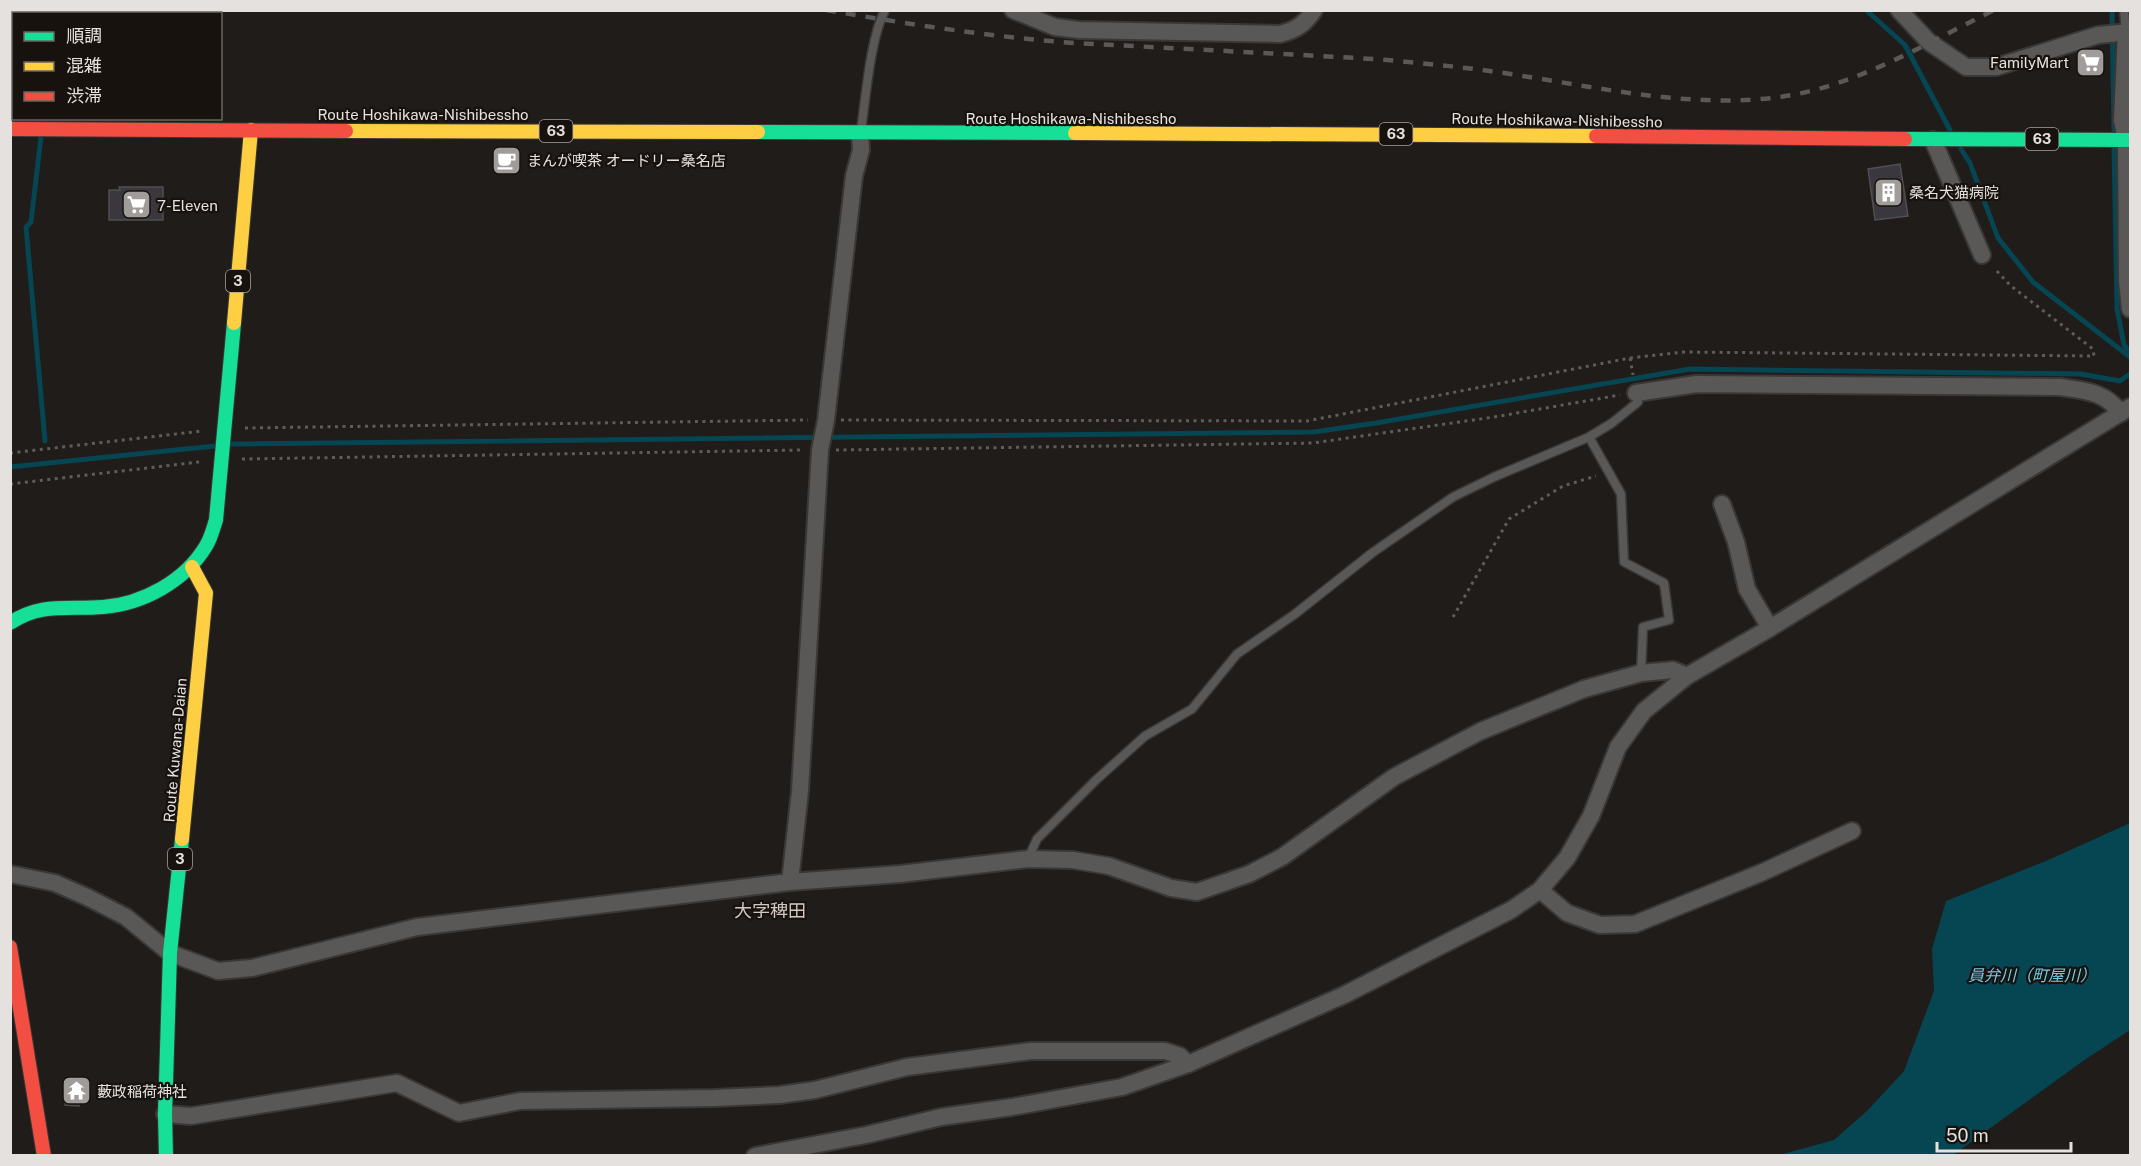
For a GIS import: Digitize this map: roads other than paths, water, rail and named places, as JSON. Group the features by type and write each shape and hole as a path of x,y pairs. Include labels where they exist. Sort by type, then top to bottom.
{"main road":[{"name":"Route Hoshikawa-Nishibessho","path":"10,129 590,130 860,134 1398,134 2126,140"},
{"name":"3","path":"10,623 26,613 44,609 107,607 145,597 169,584 192,567 207,544 216,520 251,130"},
{"name":"Route Kuwana-Daian","path":"166,1155 165,1114 170,953 206,593 192,567"},
{"path":"10,947 44,1155"}],"street":[{"path":"1013,10 1055,27 1079,30 1280,34 1294,31 1308,19 1314,10"},
{"path":"1899,10 1929,42 1966,67 1996,67 2100,35 2127,32 2122,120 2126,140 2127,280 2130,309"},
{"path":"790,882 800,791 821,448 826,424 855,176 861,150 860,134"},
{"path":"1933,140 1982,255"},
{"path":"1636,393 1697,384 2060,387 2099,393 2126,410"},
{"path":"755,1155 866,1135 941,1117 1122,1087 1188,1064 1354,990 1511,910 1540,890 1567,858 1591,816 1618,747 1644,711 1687,676 1770,628 2126,410"},
{"path":"1722,504 1736,542 1747,589 1770,628"},
{"path":"10,874 55,883 87,897 126,917 170,953 218,971 252,968 417,927 790,882 900,874 1028,859 1073,860 1109,866 1171,888 1197,892 1249,874 1282,857 1394,777 1481,731 1584,689 1641,673 1673,670 1687,676"},
{"path":"1540,890 1567,913 1600,925 1635,924 1763,872 1852,831"},
{"path":"165,1114 191,1116 397,1083 459,1113 520,1101 779,1095 815,1090 907,1067 1031,1051 1165,1051 1180,1056 1188,1064"}],"lane":[{"path":"860,134 880,19 885,10"},
{"path":"2124,10 2127,32"},
{"path":"1028,859 1037,839 1095,780 1145,736 1192,709 1237,654 1295,614 1372,553 1453,497 1589,437 1612,423 1638,402 1636,393"},
{"path":"1589,437 1621,494 1624,562 1664,583 1669,620 1643,627 1641,673"}],"water":[{"name":"員弁川（町屋川）","path":"2130,823 2130,1030 1953,1155 1779,1155 1834,1140 1867,1111 1904,1071 1934,991 1932,949 1946,901 2046,861"}],"waterway":[{"path":"1866,10 1905,45 1950,130"},
{"path":"2112,10 2114,132"},
{"path":"41,137 31,222 26,227 45,441"},
{"path":"2114,147 2117,309 2124,345 2130,353"},
{"path":"1961,149 1970,163 1998,238 2033,282 2130,357"},
{"path":"230,444 1314,432 1690,369 2081,374 2120,381 2130,374"},
{"path":"10,467 215,446"}],"railway":[{"path":"826,10 1012,37 1075,43 1398,61 1492,71 1647,95 1709,100 1772,98 1830,85 1886,64 1994,10"}],"place":[{"name":"FamilyMart","path":"2090,62"},
{"name":"まんが喫茶 オードリー桑名店","path":"506,160"},
{"name":"桑名犬猫病院","path":"1888,192"},
{"name":"7-Eleven","path":"136,205"},
{"name":"藪政稲荷神社","path":"76,1091"}],"district":[{"name":"大字稗田","path":"770,910"}]}
